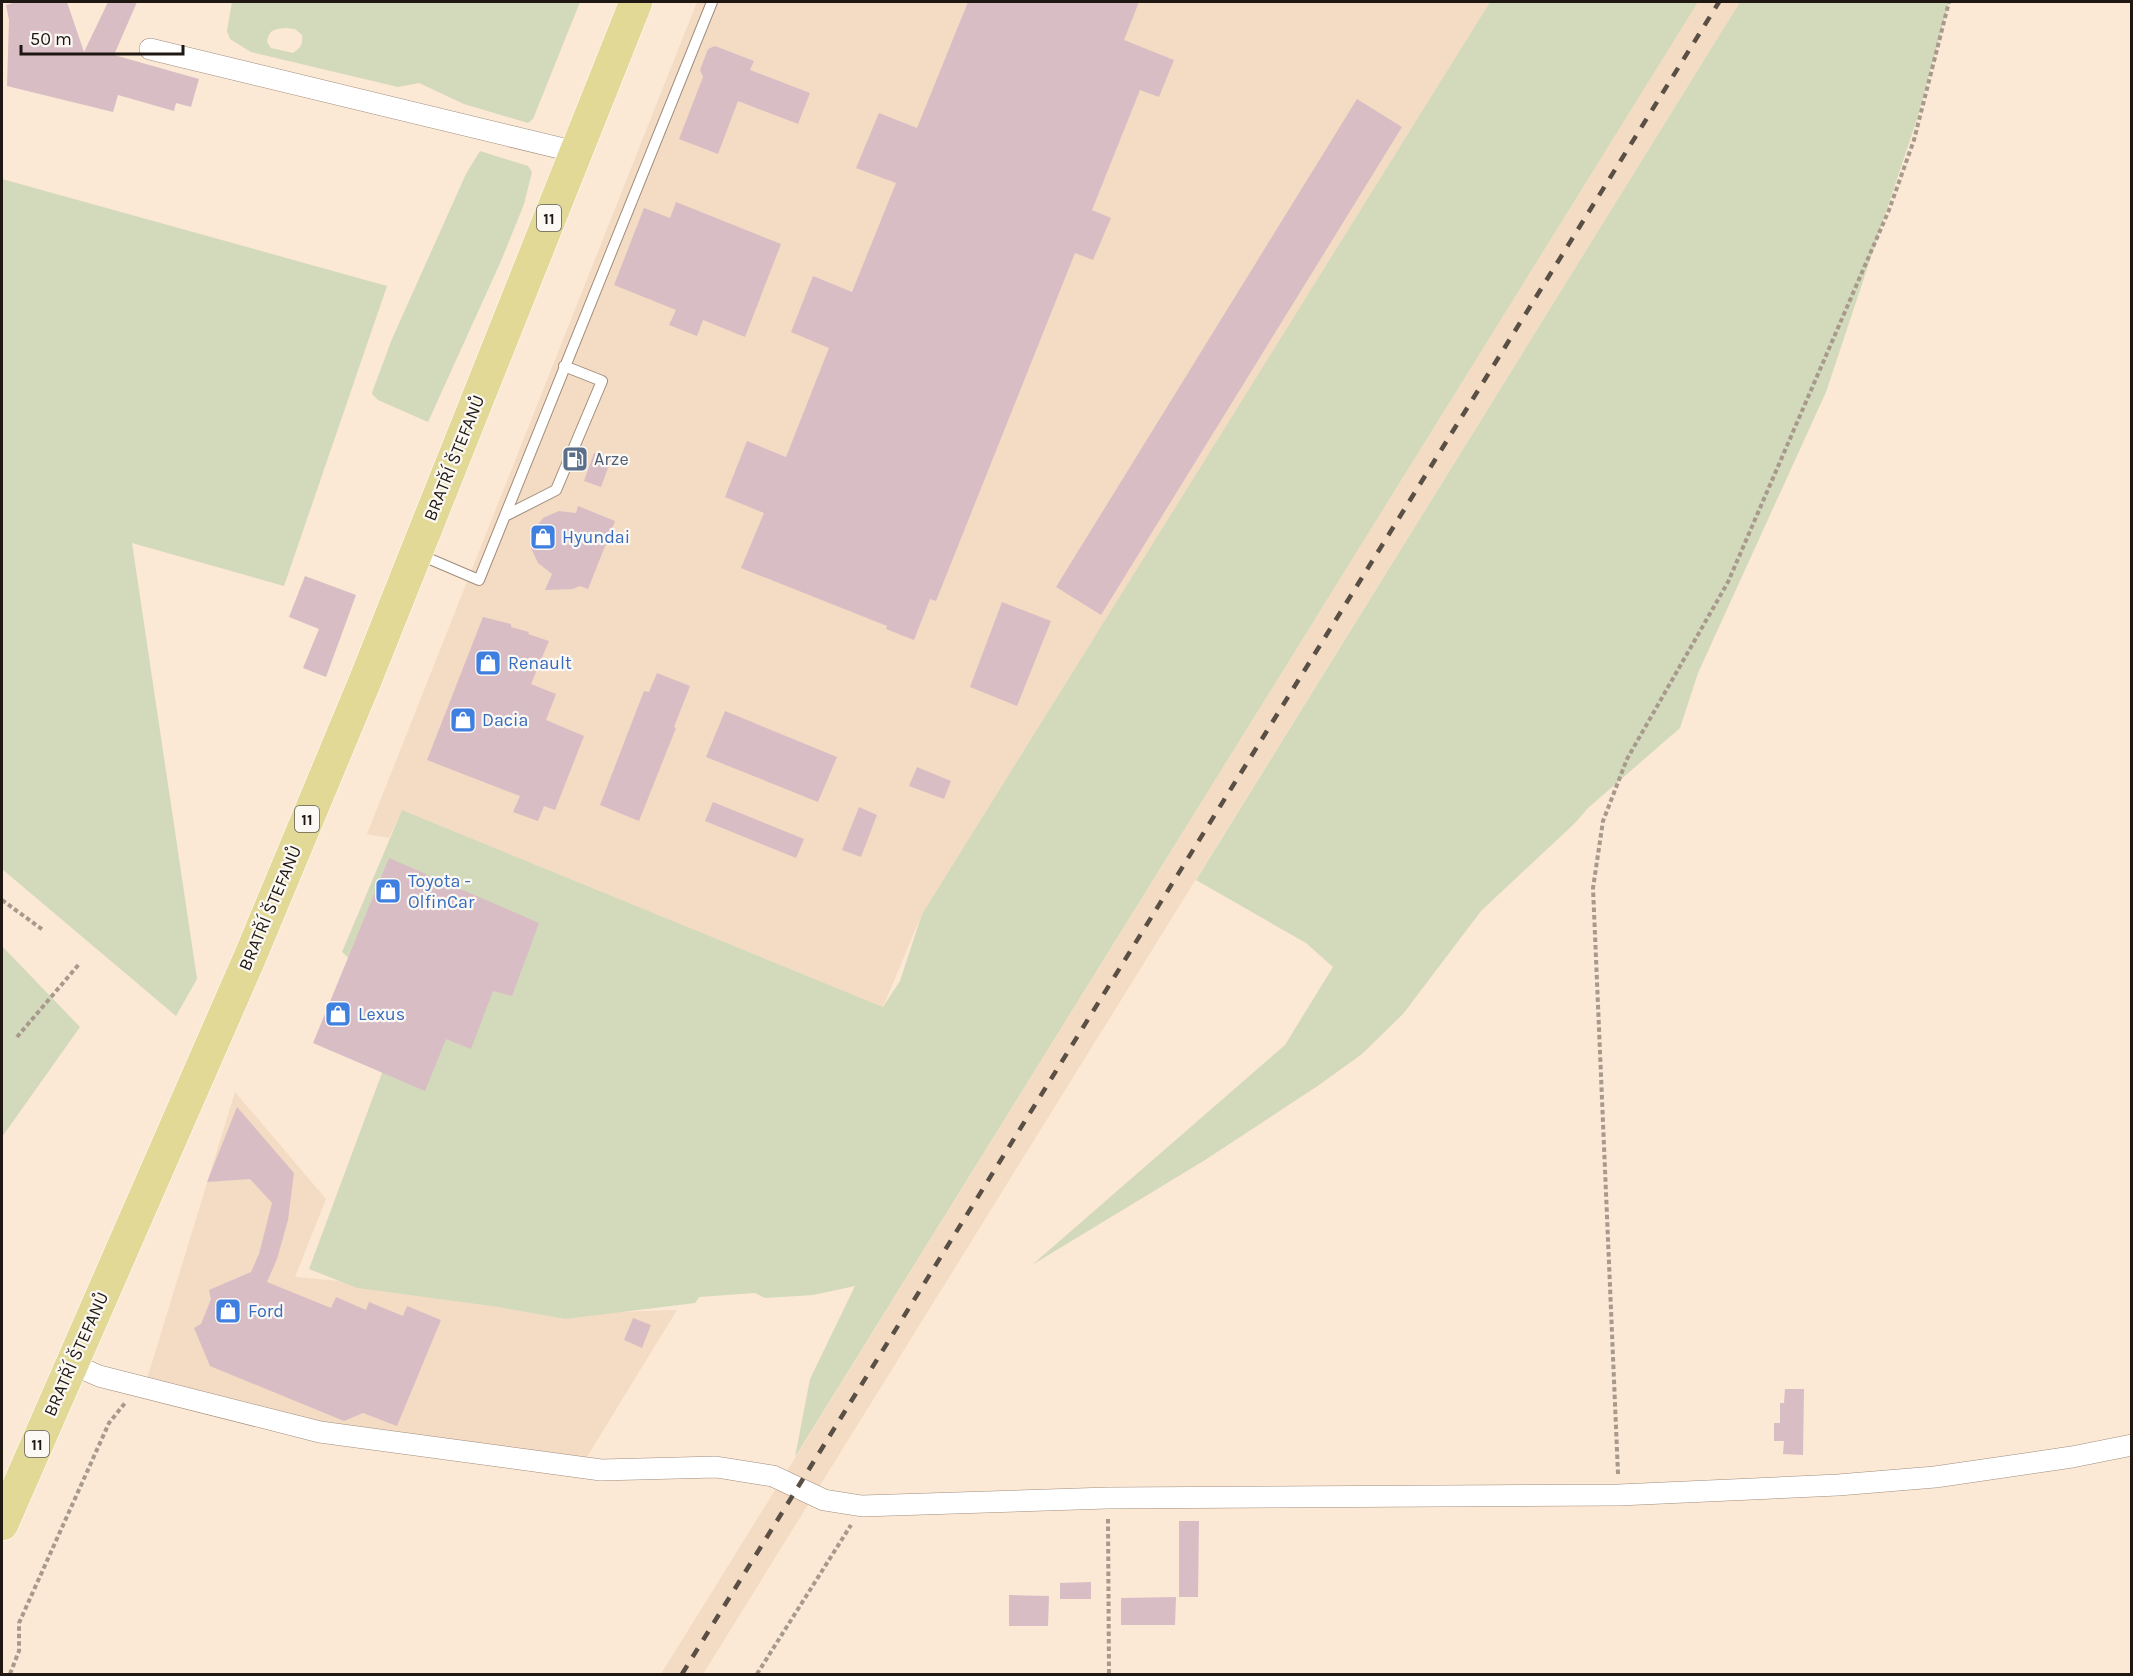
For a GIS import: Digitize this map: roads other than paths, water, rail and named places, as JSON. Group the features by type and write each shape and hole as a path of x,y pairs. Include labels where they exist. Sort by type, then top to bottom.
{"main road":[{"name":"BRATŘÍ ŠTEFANŮ","path":"2,1524 250,957 416,553 636,2"}],"street":[{"path":"150,49 576,152"},
{"path":"72,1364 99,1376 320,1432 602,1470 716,1467 773,1476 824,1500 862,1506 1108,1498 1619,1495 1839,1485 1935,1477 2072,1457 2132,1445"}],"lane":[{"path":"416,553 479,580 712,2"},
{"path":"505,516 556,490 602,381 564,366"}],"railway":[{"path":"682,1674 1719,2"}],"place":[{"name":"Arze","path":"575,459"},
{"name":"Hyundai","path":"543,537"},
{"name":"Renault","path":"488,663"},
{"name":"Dacia","path":"463,720"},
{"name":"Toyota - OlfinCar","path":"388,891"},
{"name":"Lexus","path":"338,1014"},
{"name":"Ford","path":"228,1311"}]}
